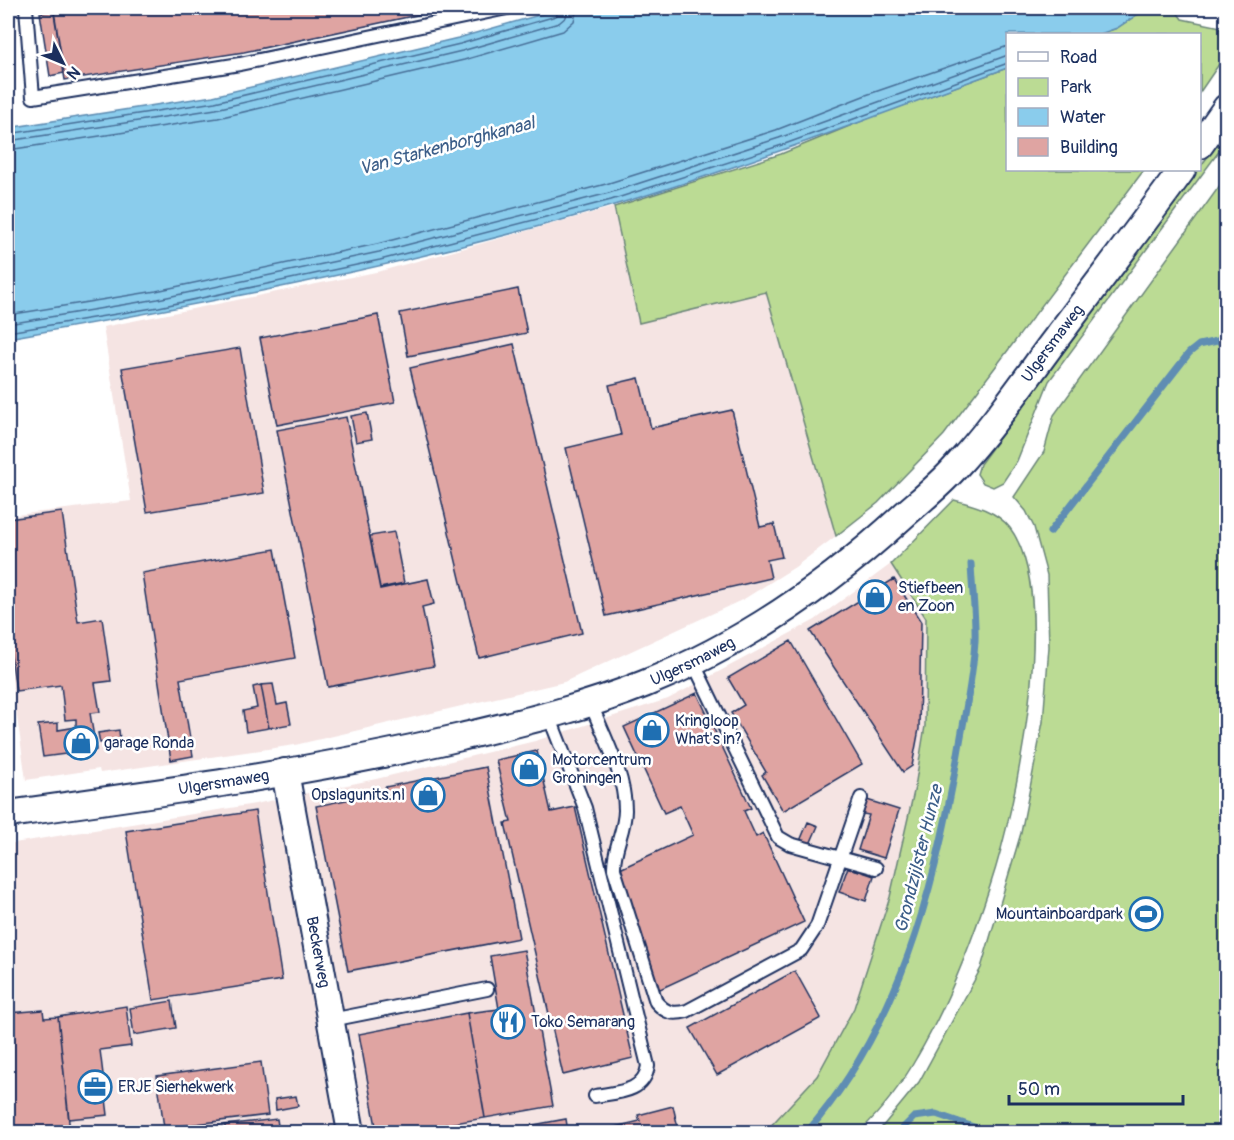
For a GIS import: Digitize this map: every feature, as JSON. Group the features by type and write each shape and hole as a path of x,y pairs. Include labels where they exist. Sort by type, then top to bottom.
{"street":[{"path":"1201,144 1227,108"},
{"name":"Ulgersmaweg","path":"8,814 149,795 407,750 591,704 693,662 796,605 828,582 954,470 992,423 1181,171"},
{"name":"Beckerweg","path":"285,772 351,1132"}],"lane":[{"path":"26,8 33,97 240,64 507,8"},
{"path":"693,662 773,831 790,844 876,868"},
{"path":"591,704 624,794 624,825 614,859 614,869 656,1002 668,1012 687,1011 801,950 817,926 861,798"},
{"path":"549,716 585,808 648,1066 644,1081 637,1087 595,1096"},
{"path":"331,1020 487,989"}],"shaded area":[{"path":"614,207 640,322 766,291 836,536 795,567 744,599 564,682 295,745 100,773 99,769 26,780 8,653 8,516 131,501 103,327 381,271"},
{"path":"891,564 926,618 925,726 915,786 890,897 854,1008 817,1076 765,1132 8,1132 8,844 255,804 376,779 535,741 668,699 815,620"}],"green space":[{"path":"1147,8 1174,8 1182,19 1226,28 1226,54 1201,91 1201,33 1103,33 1117,28"},
{"path":"1006,68 1006,171 1143,171 944,435 878,503 836,536 766,292 639,323 614,207 781,154 874,116"},
{"path":"1226,132 1226,142 1049,381 1017,461 1003,482 993,487 983,483 977,474 980,464 1197,171 1201,171 1201,166"},
{"path":"1226,177 1226,1132 878,1132 919,1082 981,968 1021,833 1043,722 1049,647 1047,575 1034,527 1026,511 1014,497 1044,452 1054,415"},
{"path":"954,500 992,513 1010,528 1025,560 1032,602 1033,651 1029,704 1011,807 990,886 967,952 939,1017 905,1077 875,1115 859,1132 765,1132 817,1076 854,1008 890,897 915,787 925,726 926,618 891,564"}],"water":[{"name":"Van Starkenborghkanaal","path":"564,8 1147,8 1117,28 1103,33 1006,33 1006,68 763,157 614,205 388,264 160,311 8,338 8,128 213,96 458,38"}],"building":[{"path":"53,8 450,8 244,52 65,80"},
{"path":"54,11 64,73 50,76 40,13"},
{"path":"518,289 527,333 408,356 400,313"},
{"path":"378,315 395,402 277,425 260,338"},
{"path":"514,344 582,633 479,658 410,368"},
{"path":"240,348 264,493 147,512 122,368"},
{"path":"639,378 651,428 732,410 760,527 774,524 782,557 767,560 771,578 606,616 566,448 621,435 609,385"},
{"path":"367,413 372,439 356,442 351,416"},
{"path":"346,417 380,589 428,579 434,604 422,607 434,666 328,687 277,430"},
{"path":"62,512 78,622 102,618 111,681 95,683 100,712 90,713 96,750 43,757 38,725 58,723 58,730 76,727 76,719 65,720 61,685 16,691 8,633 8,519"},
{"path":"394,532 404,583 380,588 370,536"},
{"path":"275,549 295,658 180,679 193,756 171,760 142,573"},
{"path":"894,579 921,622 919,729 912,766 903,772 810,631"},
{"path":"791,641 862,764 783,811 762,775 766,772 731,713 744,705 728,678"},
{"path":"273,684 277,705 287,703 291,724 269,728 261,685"},
{"path":"261,685 269,728 246,732 243,711 257,708 253,687"},
{"path":"697,693 751,808 744,811 756,837 763,833 804,922 658,990 620,869 693,835 680,806 664,813 624,727"},
{"path":"119,730 120,740 100,743 98,733"},
{"path":"537,751 551,812 575,807 633,1058 563,1075 505,823 511,822 496,760"},
{"path":"486,767 519,938 348,971 316,806 386,792 385,787"},
{"path":"867,800 899,810 884,858 858,850 869,815 863,814"},
{"path":"255,811 282,980 153,1000 126,831"},
{"path":"808,822 818,826 810,844 800,841"},
{"path":"848,867 874,876 866,901 839,892"},
{"path":"524,950 553,1106 485,1118 467,1013 499,1009 490,956"},
{"path":"795,971 821,1018 717,1075 690,1028"},
{"path":"172,1001 176,1028 134,1035 130,1008"},
{"path":"126,1006 131,1046 100,1050 108,1115 69,1119 58,1017"},
{"path":"43,1010 44,1018 58,1017 70,1132 8,1132 8,1013"},
{"path":"467,1013 485,1118 400,1132 377,1132 359,1034"},
{"path":"261,1062 268,1115 164,1128 157,1076"},
{"path":"296,1096 298,1106 276,1110 275,1099"},
{"path":"673,1106 679,1132 607,1132 606,1129 640,1121 638,1115"},
{"path":"277,1119 279,1132 225,1132 225,1125"},
{"path":"566,1119 568,1132 495,1132"},
{"path":"220,1126 221,1132 174,1132"}],"waterway":[{"path":"1050,532 1189,353 1199,345 1226,339"},
{"name":"Grondzijlster Hunze","path":"807,1132 839,1091 866,1048 889,1002 924,905 949,805 972,669 975,632 971,564"},
{"path":"899,1132 914,1117 936,1114 988,1132"}],"place":[{"name":"Stiefbeen en Zoon","path":"875,597"},
{"name":"Kringloop What's in?","path":"652,730"},
{"name":"garage Ronda","path":"81,743"},
{"name":"Motorcentrum Groningen","path":"529,769"},
{"name":"Opslagunits.nl","path":"428,795"},
{"name":"Mountainboardpark","path":"1146,914"},
{"name":"Toko Semarang","path":"508,1022"},
{"name":"ERJE Sierhekwerk","path":"95,1087"}]}
